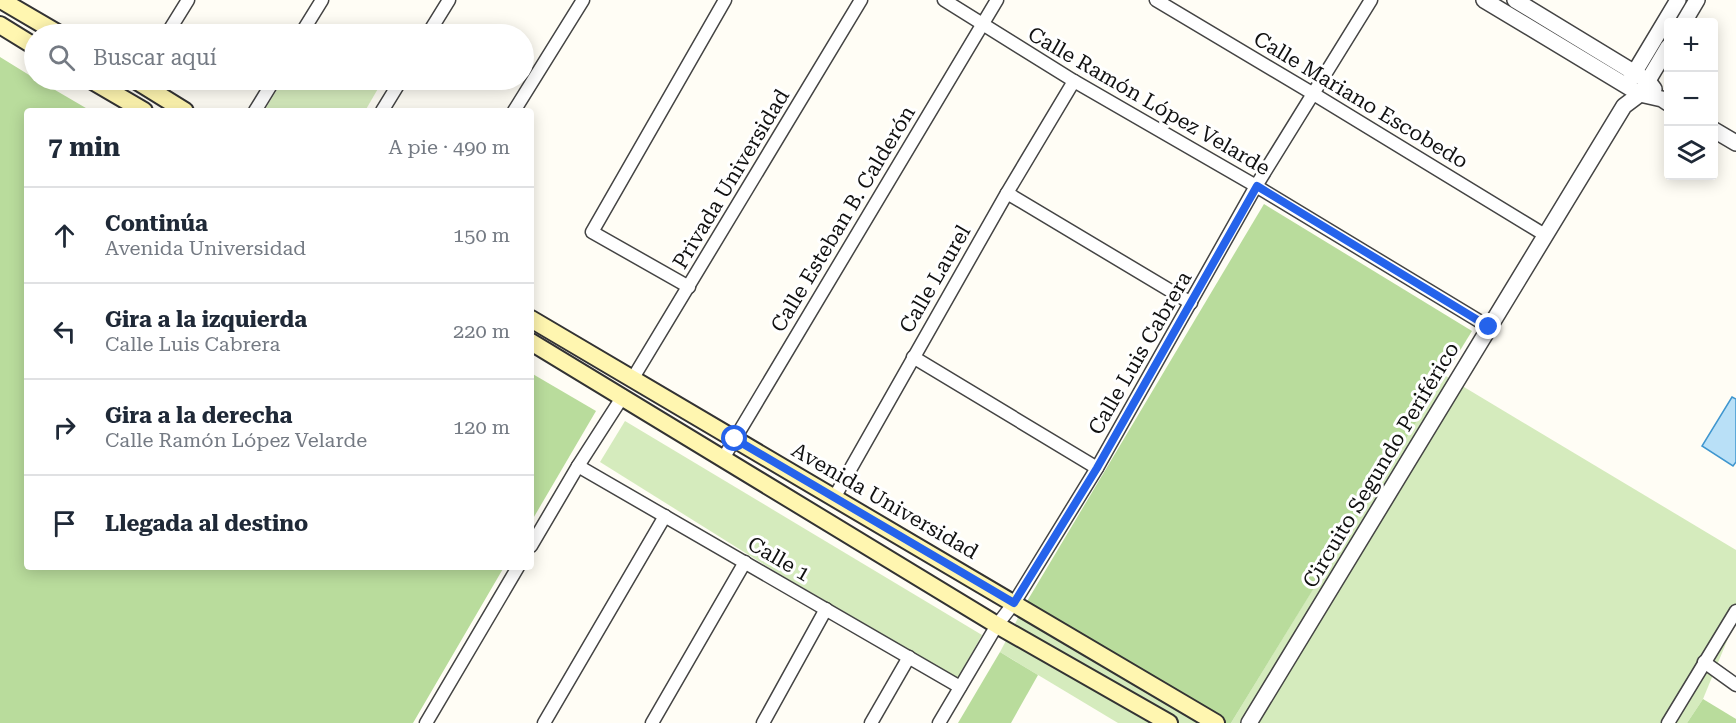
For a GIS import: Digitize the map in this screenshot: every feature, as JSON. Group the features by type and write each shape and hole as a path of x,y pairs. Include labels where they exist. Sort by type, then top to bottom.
{"main road":[{"path":"1,0 42,24"},
{"path":"0,25 24,40"},
{"path":"109,90 139,108"},
{"path":"153,90 180,108"},
{"name":"Avenida Universidad","path":"534,321 1216,723"},
{"path":"534,344 998,625 1168,723"}],"street":[{"path":"173,24 188,0"},
{"path":"307,24 322,0"},
{"path":"434,24 449,0"},
{"path":"534,78 583,0"},
{"path":"689,287 592,232 725,0"},
{"name":"Privada Universidad","path":"633,378 861,0"},
{"name":"Calle Ramón López Velarde","path":"944,0 1074,81 1257,186 1489,327"},
{"name":"Calle Esteban B. Calderón","path":"724,458 997,0"},
{"name":"Calle Mariano Escobedo","path":"1156,0 1545,235"},
{"name":"Calle Luis Cabrera","path":"939,723 1097,468 1257,186 1371,0"},
{"path":"1484,0 1630,79"},
{"path":"1515,0 1664,100"},
{"path":"1630,79 1678,0"},
{"path":"1686,18 1697,0"},
{"path":"1644,88 1664,54"},
{"name":"Circuito Segundo Periférico","path":"1624,106 1630,79"},
{"name":"Calle Laurel","path":"834,498 1007,193 1074,81"},
{"name":"Circuito Segundo Periférico","path":"1250,723 1624,106 1644,88"},
{"path":"128,101 133,90"},
{"path":"257,108 268,90"},
{"path":"384,108 395,90"},
{"path":"515,108 526,90"},
{"path":"1718,133 1736,143"},
{"path":"1007,193 1191,303"},
{"path":"564,361 575,345"},
{"path":"913,357 1097,468"},
{"path":"534,541 623,396"},
{"name":"Calle 1","path":"578,466 960,687"},
{"path":"544,723 665,516"},
{"path":"652,723 745,562"},
{"path":"426,723 516,570"},
{"path":"763,723 826,609"},
{"path":"1668,723 1736,611"},
{"path":"871,723 909,657"},
{"path":"1704,662 1736,685"}],"green space":[{"path":"0,57 24,72 24,90 55,90 86,108 24,108 24,570 502,570 413,723 0,723"},
{"path":"277,90 377,90 367,108 266,108"},
{"path":"1264,204 1472,331 1231,723 1222,723 1026,603"},
{"path":"534,375 596,411 534,517"},
{"path":"1444,375 1736,550 1736,619 1703,699 1687,723 1231,723"},
{"path":"625,421 982,635 958,678 776,572 600,462"},
{"path":"1026,603 1222,723 1118,723 1000,652"},
{"path":"1000,652 1038,675 1011,723 958,723"},
{"path":"1703,699 1736,719 1736,723 1687,723"}],"water":[{"path":"1732,397 1736,399 1736,462 1733,466 1702,446"}],"route":[{"path":"735,439 1014,603 1097,468 1257,186 1489,327"}]}
